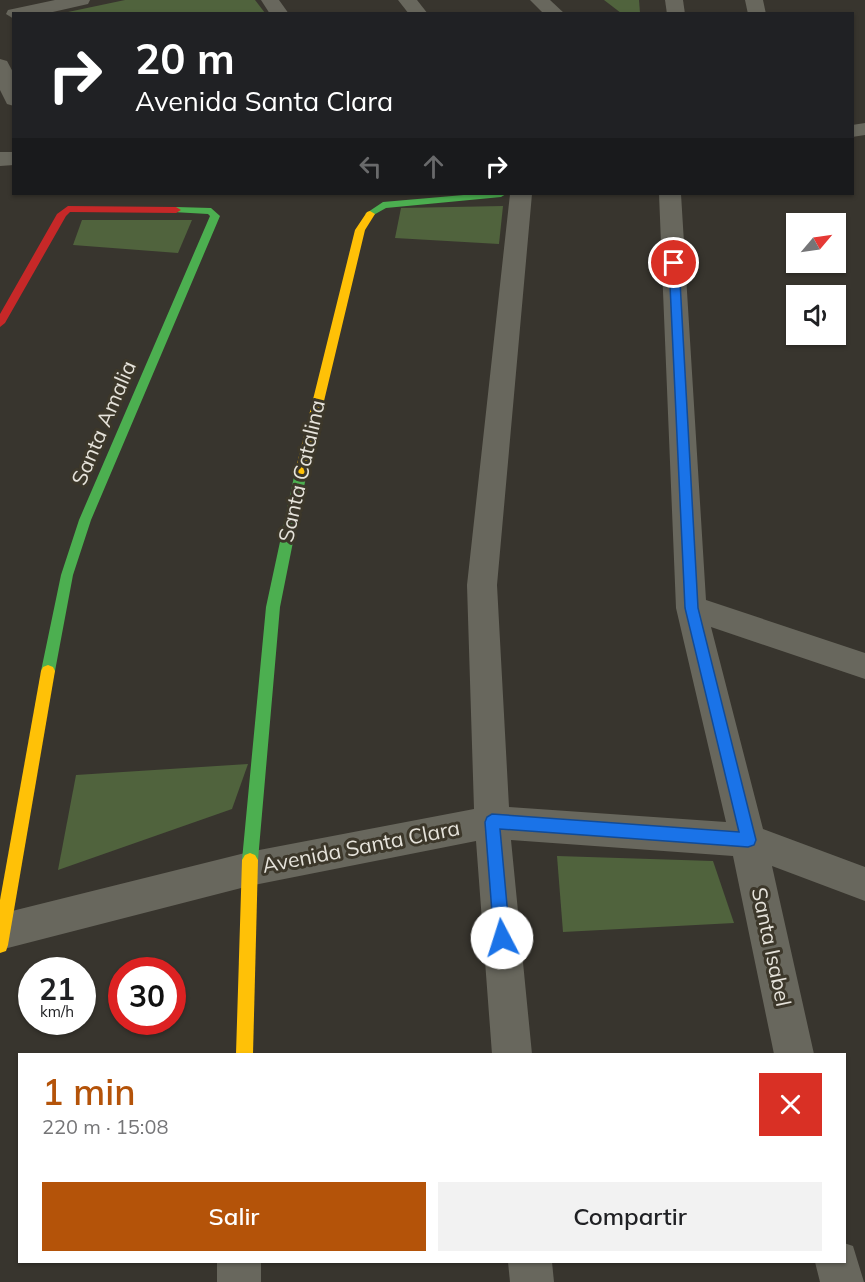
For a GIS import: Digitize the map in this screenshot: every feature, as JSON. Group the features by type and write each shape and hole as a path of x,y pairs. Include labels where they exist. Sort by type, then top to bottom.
{"street":[{"path":"24,12 81,0"},
{"path":"407,0 418,12"},
{"path":"539,0 554,12"},
{"path":"0,65 12,95"},
{"name":"Santa Catalina","path":"244,1053 249,869 273,607 294,500 360,230 370,213 383,205 490,195"},
{"path":"512,1053 492,822 482,585 521,195"},
{"name":"Santa Isabel","path":"670,195 691,608 748,840 794,1053"},
{"name":"Santa Amalia","path":"0,323 62,214 68,209 208,210 215,216 85,520 67,575 1,936"},
{"path":"691,608 865,666"},
{"name":"Avenida Santa Clara","path":"1,936 249,869 492,822 748,840 865,884"},
{"path":"239,1263 239,1282"},
{"path":"531,1263 532,1282"},
{"path":"837,1263 842,1282"}],"green space":[{"path":"125,0 255,0 264,12 68,12"},
{"path":"604,0 639,0 640,12 620,12"},
{"path":"503,206 499,244 395,238 401,208"},
{"path":"82,220 192,220 178,253 73,245"},
{"path":"248,764 232,809 58,870 76,775"},
{"path":"557,856 713,861 734,923 563,932"}],"traffic: fast":[{"path":"370,214 383,205 490,195"},
{"path":"48,671 67,575 85,520 215,216 211,211 176,210"},
{"path":"250,860 273,607 301,472"}],"traffic: slow":[{"path":"301,472 360,230 370,214"},
{"path":"0,945 48,671"},
{"path":"244,1053 250,860"}],"traffic: jam":[{"path":"0,323 62,214 68,209 176,210"}],"route":[{"path":"502,938 492,822 748,840 691,608 674,263"}]}
